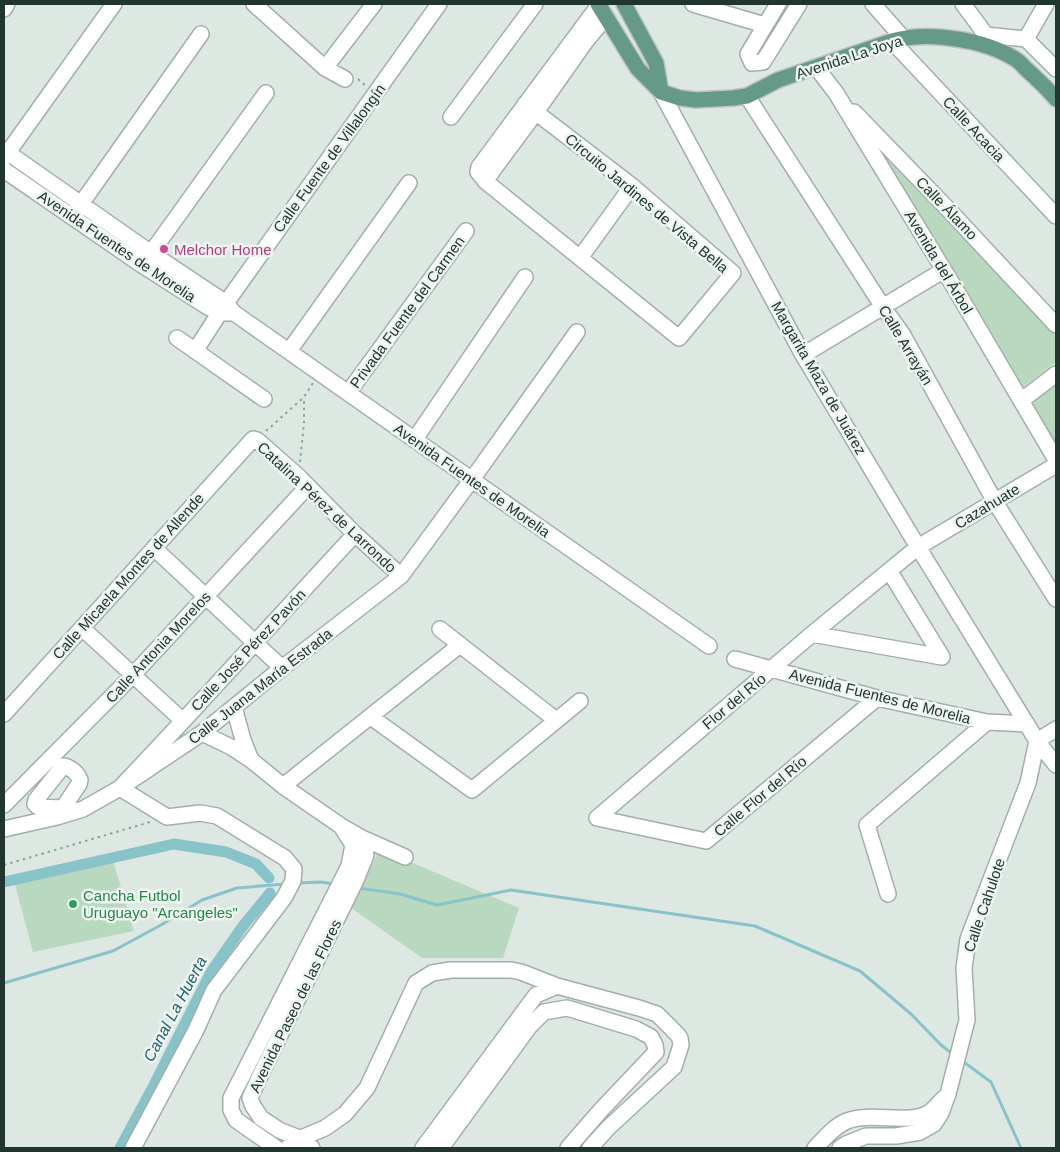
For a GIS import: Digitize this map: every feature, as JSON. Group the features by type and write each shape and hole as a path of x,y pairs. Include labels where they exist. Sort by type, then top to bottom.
{"main road":[{"name":"Margarita Maza de Juárez","path":"624,4 656,63 661,92"},
{"name":"Avenida La Joya","path":"601,9 638,69 661,92 680,98 696,100 747,96 778,80 897,40 931,36 961,40 996,49 1016,59 1056,99"}],"street":[{"path":"4,9 8,4"},
{"path":"5,154 114,4"},
{"path":"254,4 325,68 345,79"},
{"path":"325,68 374,4"},
{"name":"Calle Fuente de Villalongín","path":"195,350 226,309 439,4"},
{"path":"452,116 535,4"},
{"path":"694,4 765,25"},
{"path":"778,4 748,54 752,63 763,62 799,4"},
{"name":"Calle Acacia","path":"873,4 897,40 1056,216"},
{"path":"963,4 996,49"},
{"path":"1026,39 1046,4"},
{"name":"Circuito Jardines de Vista Bella","path":"530,108 632,186 733,273 679,338 485,181 530,108 601,9"},
{"path":"72,217 201,34"},
{"path":"986,35 1026,39 1056,69"},
{"name":"Avenida del Árbol","path":"816,67 836,93 1022,400 1056,460"},
{"name":"Margarita Maza de Juárez","path":"661,92 803,355 1037,741 1056,765"},
{"path":"147,259 266,93"},
{"name":"Calle Álamo","path":"836,93 1056,325"},
{"name":"Calle Arrayán","path":"747,96 903,335 995,502 1056,599"},
{"name":"Avenida Fuentes de Morelia","path":"5,154 81,204 147,259"},
{"name":"Avenida Fuentes de Morelia","path":"4,170 72,217 147,259 226,309 710,646"},
{"path":"288,351 409,183"},
{"path":"580,258 632,186"},
{"name":"Privada Fuente del Carmen","path":"348,393 466,231"},
{"path":"803,355 944,270"},
{"path":"415,439 525,277"},
{"name":"Calle Juana María Estrada","path":"4,830 60,812 83,809 120,788 202,733 401,576 577,332"},
{"path":"176,338 264,400"},
{"path":"1022,400 1056,374"},
{"name":"Catalina Pérez de Larrondo","path":"255,439 303,481 355,534 401,576"},
{"name":"Calle Micaela Montes de Allende","path":"4,714 255,439"},
{"name":"Cazahuate","path":"918,547 1056,465"},
{"name":"Calle Antonia Morelos","path":"4,806 133,675 206,597 303,481"},
{"name":"Calle José Pérez Pavón","path":"120,788 355,534"},
{"name":"Flor del Río","path":"597,818 812,634 890,572 918,547"},
{"path":"154,548 282,668"},
{"path":"812,634 942,657 890,572"},
{"path":"82,628 183,721"},
{"path":"440,629 556,720"},
{"path":"283,786 460,645"},
{"name":"Avenida Fuentes de Morelia","path":"735,659 877,698 987,722 1027,724"},
{"name":"Calle Flor del Río","path":"597,818 706,841 877,698"},
{"path":"371,717 472,790 580,701"},
{"path":"234,707 243,740 251,760"},
{"path":"888,894 867,825 987,722"},
{"path":"1037,741 1056,729"},
{"path":"202,733 231,747 251,760 283,786 341,826 357,841 405,857"},
{"name":"Calle Cahulote","path":"840,1148 866,1136 896,1136 920,1132 934,1124 941,1113 950,1088 967,1020 964,968 968,939 1028,783 1037,741"},
{"path":"120,788 167,817 200,813 217,816 285,858 294,869 290,886 284,898 214,990 196,1030 133,1148"},
{"name":"Avenida Paseo de las Flores","path":"276,1148 236,1120 231,1110 231,1098 345,887 366,854 357,841"},
{"name":"Avenida Paseo de las Flores","path":"313,1148 293,1143 279,1130 261,1118 252,1106 250,1098 345,887"},
{"path":"293,1143 325,1128 345,1114 366,1088 416,983 432,972 451,970 511,970 557,986 657,1014 680,1038 680,1050 674,1067 608,1128 590,1148"},
{"path":"521,972 536,995 538,1008 551,1011 567,1008 636,1028 651,1037 656,1052"},
{"path":"423,1148 536,995 557,986"},
{"path":"441,1148 529,1027 561,1005 562,1000 557,986"},
{"path":"651,1037 661,1031 672,1028"},
{"path":"656,1052 663,1055 680,1050"},
{"path":"568,1148 656,1052"},
{"path":"814,1148 830,1132 846,1121 866,1117 918,1117 929,1112 950,1088"},
{"path":"313,1148 325,1128"}],"path":[{"path":"345,79 357,78 375,94"},
{"path":"255,439 304,397 318,372"},
{"path":"303,481 304,397"},
{"path":"4,865 167,817"}],"green space":[{"path":"849,110 1056,331 1056,362 1019,390"},
{"path":"1056,380 1056,450 1027,401"},
{"path":"380,849 519,908 503,958 422,958 350,907"},
{"name":"Cancha Futbol Uruguayo \"Arcangeles\"","path":"111,854 134,931 33,952 13,877"}],"waterway":[{"name":"Canal La Huerta","path":"4,882 174,844 226,852 256,864 269,878"},
{"path":"296,883 321,882 335,884"},
{"path":"4,983 113,951 202,900 237,888 285,884"},
{"path":"358,888 400,894 437,905 511,890 755,926 860,971 911,1014 941,1045 954,1055"},
{"name":"Canal La Huerta","path":"120,1148 211,972 243,926 270,893"},
{"path":"961,1060 991,1082 1021,1148"}],"place":[{"name":"Melchor Home","path":"164,249"},
{"name":"Cancha Futbol Uruguayo \"Arcangeles\"","path":"73,904"}]}
